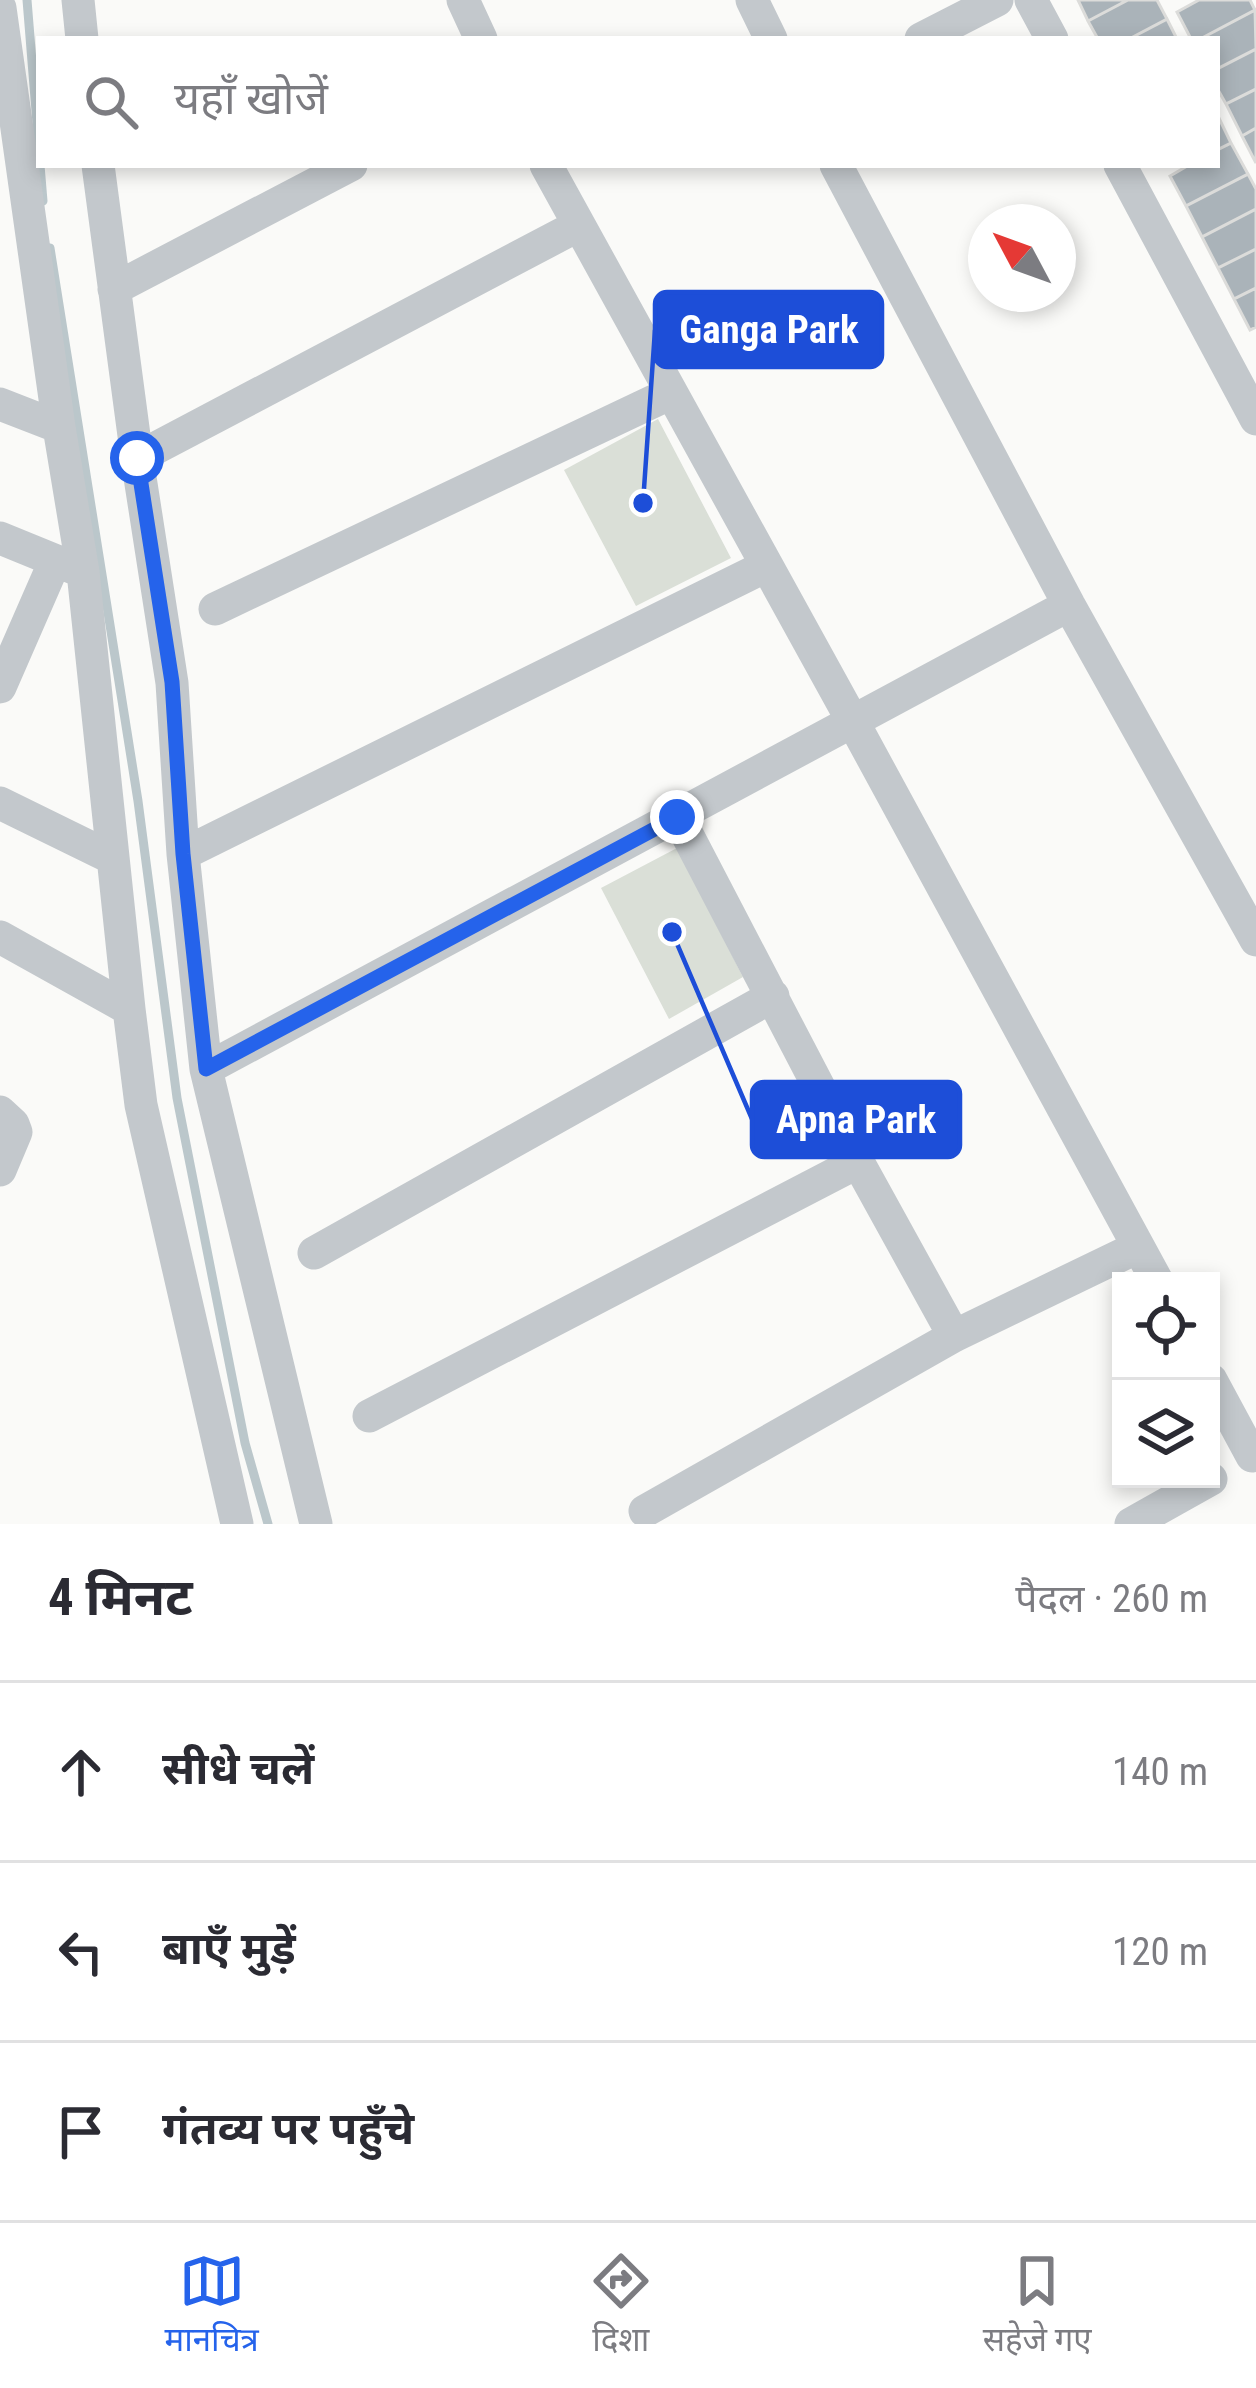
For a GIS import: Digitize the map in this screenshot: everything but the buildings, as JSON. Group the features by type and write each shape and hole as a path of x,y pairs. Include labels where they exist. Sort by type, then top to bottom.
{"street":[{"path":"78,0 82,36"},
{"path":"463,0 480,36"},
{"path":"752,0 770,36"},
{"path":"928,36 998,0"},
{"path":"1031,0 1050,36"},
{"path":"0,8 59,428 69,567 112,858 141,1105 237,1524"},
{"path":"98,168 172,682 183,854 206,1069 316,1524"},
{"path":"114,289 345,168"},
{"path":"548,168 1152,1272"},
{"path":"838,168 1069,605 1248,904 1256,940"},
{"path":"1122,168 1256,419"},
{"path":"137,458 579,225"},
{"path":"215,609 671,393"},
{"path":"0,404 59,428"},
{"path":"0,538 69,567"},
{"path":"183,854 766,566"},
{"path":"0,687 69,567"},
{"path":"206,1069 1069,605"},
{"path":"0,803 112,858"},
{"path":"677,817 954,1336"},
{"path":"0,938 129,1009"},
{"path":"314,1253 773,996"},
{"path":"0,1112 16,1132 0,1170"},
{"path":"369,1416 858,1162"},
{"path":"645,1511 954,1336 1138,1247"},
{"path":"1220,1396 1254,1455 1220,1474"},
{"path":"1131,1524 1195,1488"}],"shaded area":[{"path":"658,419 731,558 636,606 564,470"},
{"path":"677,848 743,977 669,1019 601,888"}],"waterway":[{"path":"27,0 36,111"},
{"path":"40,168 43,201"},
{"path":"50,248 138,801 177,1098 245,1443 268,1524"}],"place":[{"name":"Ganga Park","path":"643,503"},
{"name":"Apna Park","path":"672,932"}],"route":[{"path":"137,458 172,682 183,854 206,1069 677,817"}]}
